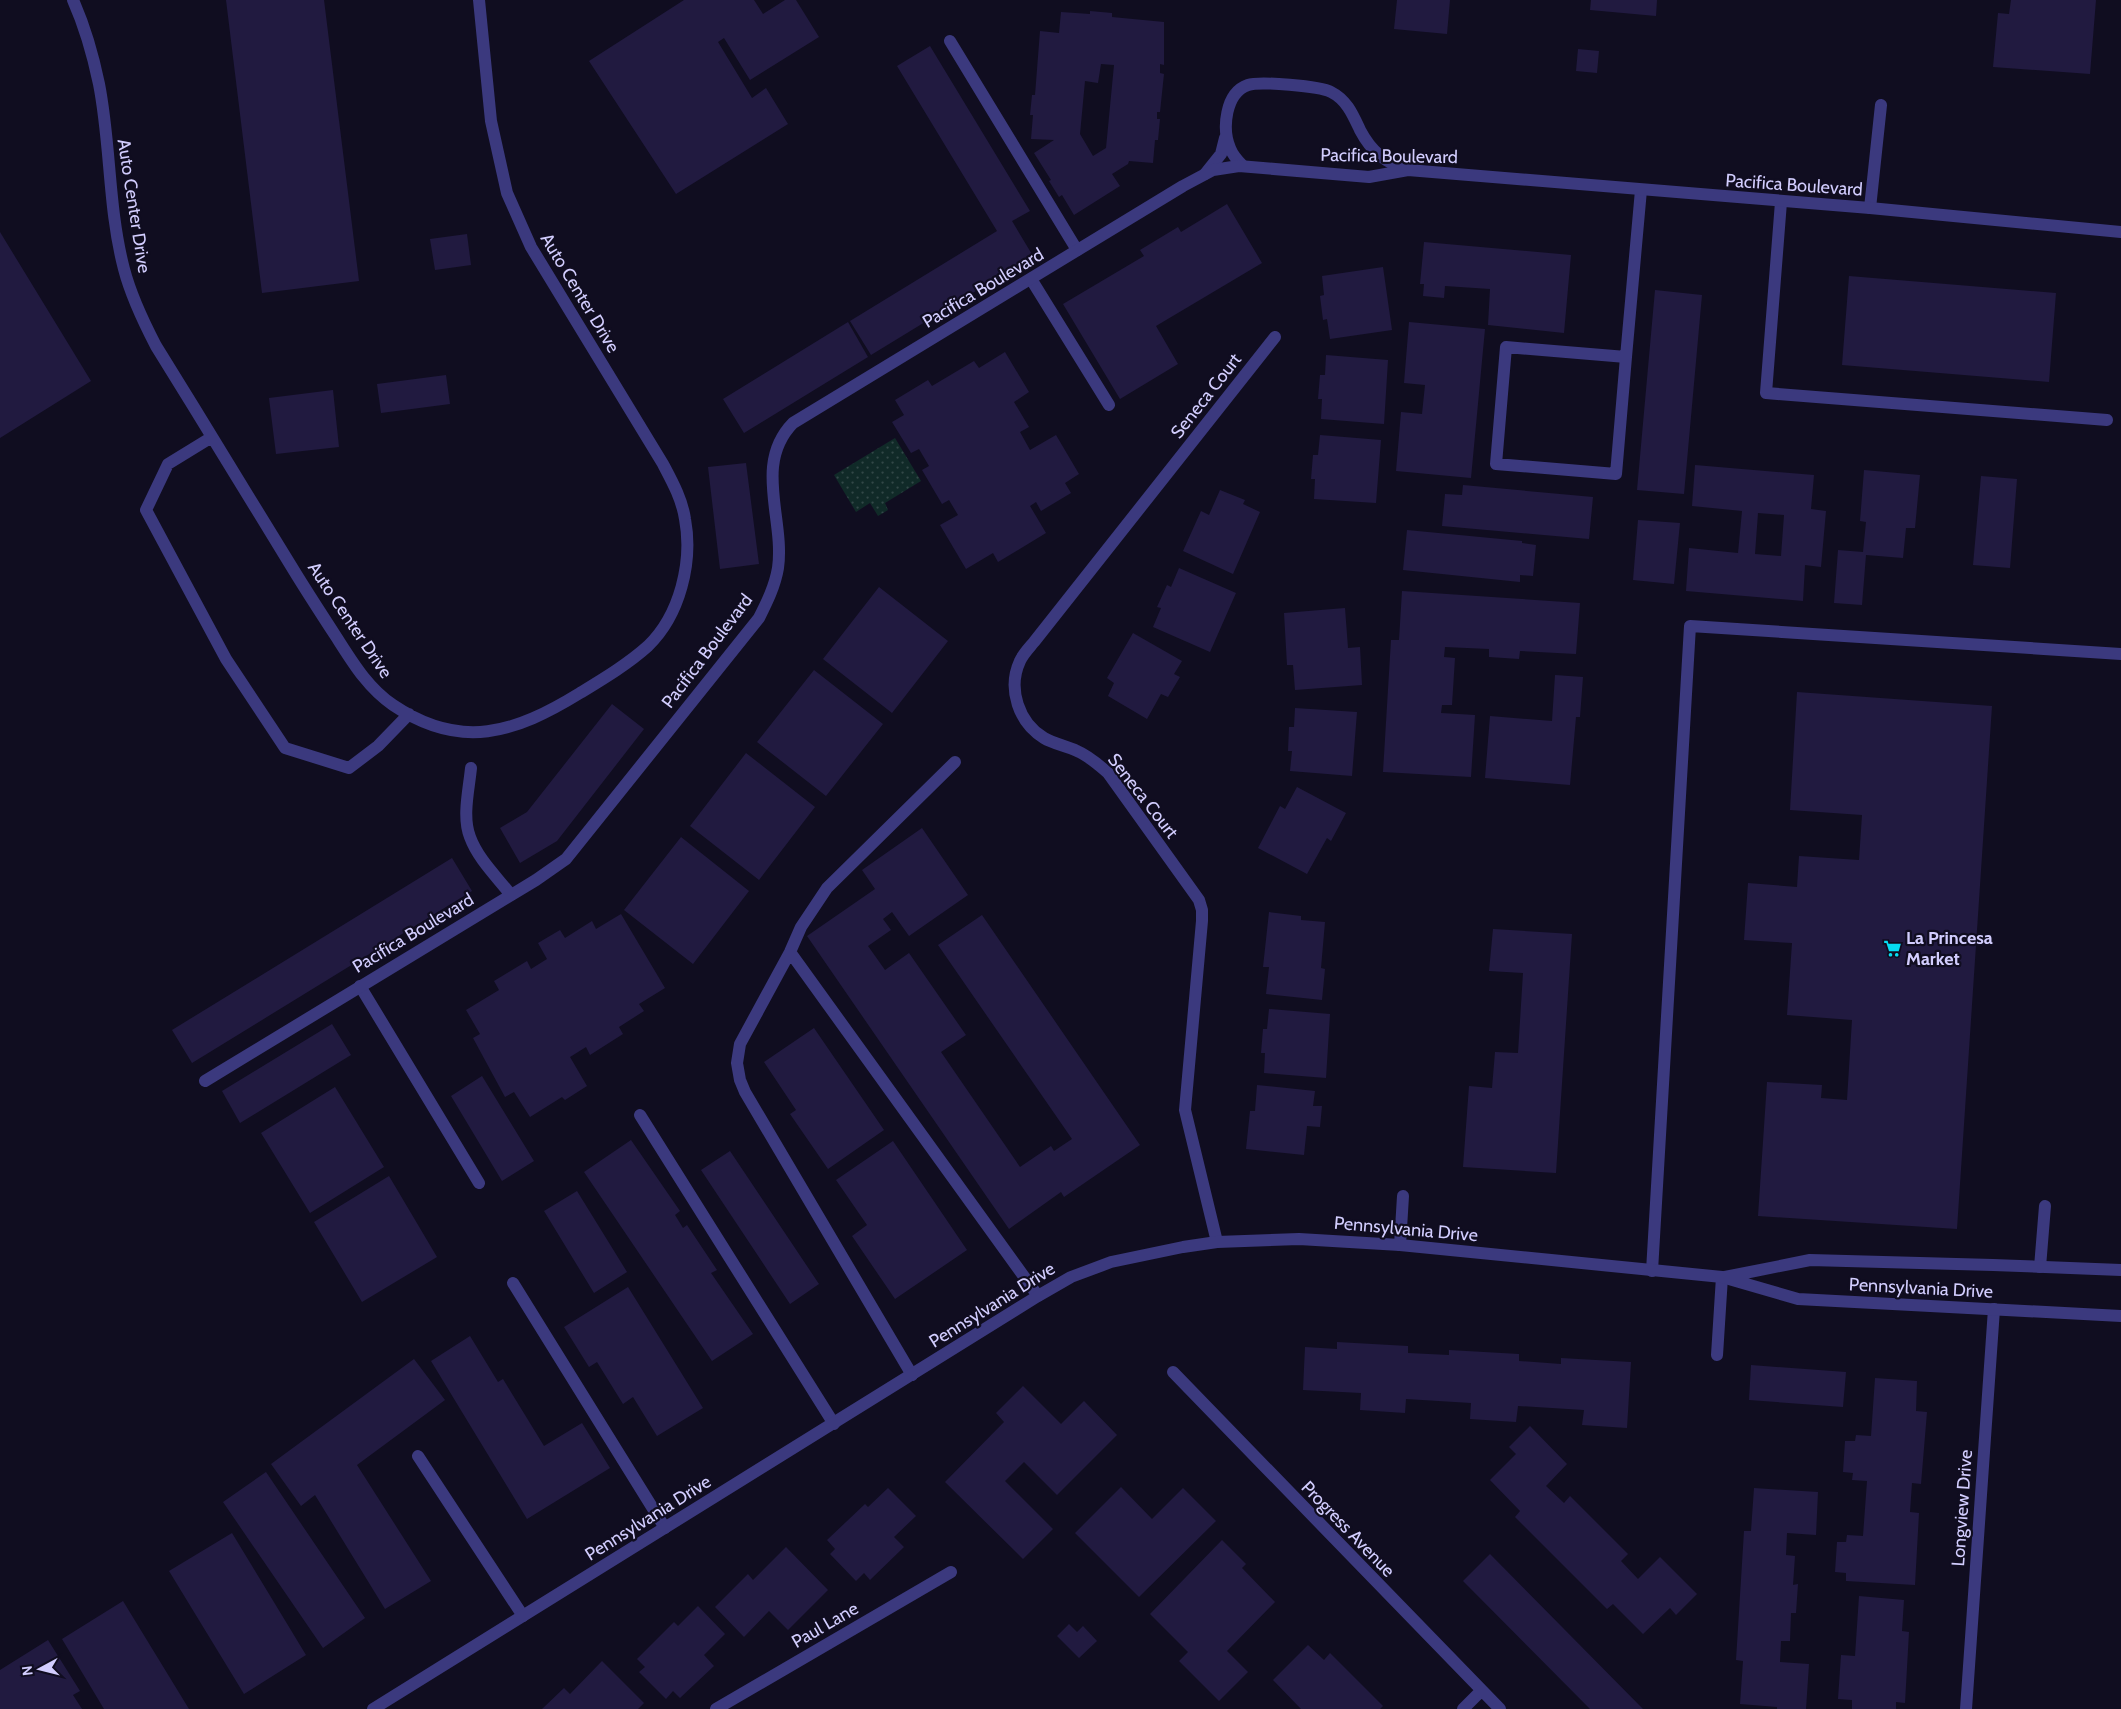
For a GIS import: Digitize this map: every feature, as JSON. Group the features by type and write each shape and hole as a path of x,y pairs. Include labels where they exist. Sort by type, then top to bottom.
{"street":[{"name":"Auto Center Drive","path":"73,0 92,53 99,86 113,208 124,268 132,296 156,346 312,600 359,671 374,690 392,704 420,721 454,730 492,731 529,721 553,710 623,665 649,645 663,627 674,607 682,586 688,540 679,495 531,247 507,193 491,121 479,0"},
{"path":"950,41 1077,250"},
{"path":"1205,174 1222,154 1230,104 1236,94 1247,85 1255,83 1319,88 1329,91 1344,101 1351,110 1369,145 1378,155 1396,166 1408,170"},
{"path":"1870,208 1880,105"},
{"path":"1226,132 1234,157 1244,166"},
{"name":"Pacifica Boulevard","path":"205,1081 552,870 566,859 758,618 774,584 778,568 772,470 778,442 793,423 1205,174 1221,168 1244,166 1369,176 1408,170 1870,208 2121,232"},
{"path":"1626,357 1506,347 1496,464 1616,474 1626,357 1640,190"},
{"path":"1781,202 1766,393 2107,420"},
{"path":"1031,279 1109,405"},
{"name":"Seneca Court","path":"1217,1242 1186,1110 1185,1097 1202,921 1202,910 1199,900 1108,773 1094,760 1078,751 1046,739 1034,730 1021,714 1015,697 1016,678 1020,660 1275,337"},
{"path":"212,437 168,464 146,510 226,658 285,748 349,768 378,746 409,714"},
{"path":"1652,1272 1690,626 2121,654"},
{"path":"912,1375 745,1092 740,1080 737,1063 740,1044 790,952 801,927 827,888 955,762"},
{"path":"471,768 467,821 470,836 477,852 511,895"},
{"path":"790,952 1038,1296"},
{"path":"360,986 479,1183"},
{"path":"640,1115 834,1424"},
{"path":"1400,1245 1403,1196"},
{"path":"2040,1267 2045,1206"},
{"name":"Pennsylvania Drive","path":"373,1709 1038,1296 1071,1277 1111,1262 1217,1242 1299,1239 1400,1245 1652,1272 1722,1277 1798,1299 2121,1316"},
{"name":"Pennsylvania Drive","path":"1722,1277 1810,1260 2121,1270"},
{"path":"1718,1355 1722,1277"},
{"path":"513,1283 665,1528"},
{"name":"Longview Drive","path":"1966,1709 1994,1309"},
{"name":"Progress Avenue","path":"1173,1372 1500,1709"},
{"path":"418,1456 523,1616"},
{"name":"Paul Lane","path":"716,1709 951,1572"},
{"path":"1463,1709 1481,1691"}],"green space":[{"path":"895,438 921,481 885,503 888,510 878,516 870,503 856,512 834,475"}],"building":[{"path":"226,0 324,0 359,281 262,293"},
{"path":"684,0 754,0 763,14 785,0 796,0 819,37 750,80 724,38 718,42 752,98 766,88 788,124 676,194 589,61"},
{"path":"1397,0 1450,0 1447,34 1394,29"},
{"path":"1591,0 1657,0 1656,16 1590,10"},
{"path":"2011,0 2096,0 2090,74 1993,67 1998,13 2009,14"},
{"path":"1090,11 1112,13 1112,17 1164,22 1164,65 1160,64 1160,73 1164,74 1160,112 1157,112 1157,119 1160,119 1158,140 1155,140 1153,163 1129,161 1128,164 1112,174 1120,186 1074,215 1062,195 1059,197 1034,153 1054,140 1031,139 1033,115 1030,115 1032,95 1035,95 1040,31 1059,33 1061,12 1090,14","holes":["1101,64 1114,65 1106,148 1093,156 1080,134 1085,81 1098,83"]},
{"path":"930,46 1030,211 1012,221 1033,256 871,355 850,321 997,231 897,66"},
{"path":"1578,49 1599,51 1597,73 1576,71"},
{"path":"1227,204 1262,263 1156,326 1178,364 1120,399 1063,304 1144,256 1140,250 1178,227 1181,232"},
{"path":"0,232 91,381 0,438"},
{"path":"467,234 471,265 435,270 430,239"},
{"path":"1424,242 1571,255 1564,333 1488,325 1490,289 1445,286 1444,298 1423,296 1424,284 1420,284"},
{"path":"1383,267 1392,330 1330,339 1327,319 1323,320 1320,296 1324,295 1322,276"},
{"path":"1849,276 2056,293 2049,382 1842,365"},
{"path":"1655,290 1702,295 1684,494 1637,490"},
{"path":"848,322 868,357 744,433 723,399"},
{"path":"1409,322 1485,329 1471,478 1396,471 1401,412 1422,414 1425,385 1404,383"},
{"path":"1005,352 1029,392 1014,402 1029,427 1020,432 1030,450 1056,435 1079,474 1065,483 1071,493 1041,511 1036,502 1030,506 1046,533 998,562 993,553 966,569 940,525 958,515 949,500 942,504 922,470 929,466 919,449 911,453 892,422 904,415 895,400 928,380 932,386 974,361 979,368"},
{"path":"1326,355 1388,360 1384,424 1321,419 1322,399 1318,399 1320,375 1325,375"},
{"path":"446,375 450,404 381,413 377,384"},
{"path":"333,390 339,447 276,454 269,398"},
{"path":"1320,435 1381,440 1376,503 1314,499 1315,479 1311,479 1313,455 1318,455"},
{"path":"746,463 759,564 720,569 708,467"},
{"path":"1695,465 1814,475 1811,509 1826,511 1821,567 1805,565 1803,601 1686,591 1689,548 1738,553 1742,511 1692,506","holes":["1758,513 1784,515 1781,556 1755,554"]},
{"path":"1864,470 1920,475 1915,528 1906,528 1903,558 1866,555 1862,605 1834,603 1838,550 1863,552 1866,522 1860,521"},
{"path":"1981,476 2017,479 2010,568 1973,565"},
{"path":"1463,485 1593,497 1589,539 1442,526 1445,494 1462,495"},
{"path":"1220,490 1245,500 1243,504 1260,512 1233,574 1183,551 1201,511 1209,515"},
{"path":"1638,520 1680,523 1674,584 1633,580"},
{"path":"1407,530 1522,541 1522,543 1536,545 1533,576 1520,575 1520,582 1403,570"},
{"path":"1179,568 1236,593 1210,652 1153,627 1161,608 1157,607 1167,585 1171,587"},
{"path":"879,587 948,641 892,713 823,659"},
{"path":"1402,591 1580,603 1576,654 1520,651 1519,659 1489,657 1489,649 1445,647 1444,657 1455,658 1452,705 1442,705 1441,713 1475,715 1471,777 1383,772 1391,640 1399,640"},
{"path":"1345,608 1348,648 1360,647 1362,685 1295,690 1293,665 1287,665 1284,613"},
{"path":"1133,633 1182,661 1174,674 1180,677 1168,697 1161,694 1147,719 1108,696 1114,683 1107,678"},
{"path":"814,670 883,724 826,796 757,742"},
{"path":"1555,675 1583,677 1580,717 1576,717 1570,785 1485,778 1490,716 1552,721"},
{"path":"1797,692 1992,706 1957,1229 1758,1216 1767,1082 1822,1085 1821,1098 1847,1100 1852,1020 1787,1015 1792,943 1744,940 1748,883 1797,887 1799,856 1859,860 1862,815 1790,810"},
{"path":"612,704 644,729 557,841 520,863 500,828 527,812"},
{"path":"1295,708 1357,712 1352,776 1290,771 1292,751 1288,751 1289,727 1294,727"},
{"path":"746,753 815,807 759,880 690,826"},
{"path":"1297,787 1346,813 1331,841 1327,838 1307,874 1258,848 1280,806 1285,809"},
{"path":"922,828 968,895 909,936 892,912 883,919 891,930 868,946 885,970 909,953 966,1035 941,1052 1020,1167 1051,1146 1054,1151 1072,1139 938,945 982,915 1140,1145 1064,1197 1061,1192 1009,1229 807,936 875,889 862,870"},
{"path":"681,837 749,891 693,964 624,910"},
{"path":"452,858 472,891 192,1063 172,1030"},
{"path":"1269,912 1301,916 1301,920 1325,922 1321,968 1325,969 1322,1000 1266,994 1269,967 1263,967"},
{"path":"621,914 665,988 639,1004 644,1011 619,1027 623,1034 590,1055 586,1047 570,1057 587,1086 565,1100 562,1097 530,1117 514,1092 505,1097 473,1038 480,1034 466,1010 499,990 494,981 527,961 531,969 547,959 538,943 560,930 565,938 592,921 596,929"},
{"path":"1493,929 1572,934 1556,1173 1463,1167 1469,1086 1492,1088 1495,1052 1518,1053 1523,973 1489,971"},
{"path":"1269,1009 1330,1014 1326,1078 1264,1073 1265,1053 1261,1053 1263,1029 1267,1029"},
{"path":"332,1024 351,1055 240,1123 222,1091"},
{"path":"814,1028 884,1130 828,1169 790,1114 796,1110 764,1062"},
{"path":"482,1076 534,1161 502,1181 451,1096"},
{"path":"1257,1085 1315,1091 1313,1106 1322,1106 1320,1127 1307,1126 1304,1155 1246,1149 1250,1111 1255,1111"},
{"path":"335,1087 384,1167 310,1213 261,1133"},
{"path":"631,1140 680,1211 675,1215 683,1228 687,1225 717,1270 711,1273 753,1334 712,1361 584,1172"},
{"path":"893,1141 967,1250 895,1299 852,1236 867,1225 836,1180"},
{"path":"730,1151 819,1284 790,1304 701,1170"},
{"path":"389,1176 437,1257 362,1302 314,1222"},
{"path":"577,1191 627,1272 594,1293 544,1211"},
{"path":"628,1287 703,1408 657,1436 633,1397 623,1404 597,1362 589,1367 564,1327"},
{"path":"470,1336 498,1382 503,1379 544,1446 582,1423 610,1468 527,1519 431,1361"},
{"path":"1337,1342 1408,1346 1408,1353 1449,1355 1449,1350 1519,1354 1519,1361 1561,1364 1561,1358 1631,1362 1627,1428 1582,1425 1584,1410 1518,1406 1516,1422 1470,1419 1471,1403 1406,1399 1405,1413 1360,1410 1361,1393 1303,1390 1305,1347 1337,1349"},
{"path":"414,1359 445,1400 357,1465 431,1581 385,1609 315,1495 301,1506 271,1464"},
{"path":"1751,1365 1846,1372 1843,1407 1749,1400"},
{"path":"1875,1378 1917,1381 1916,1411 1927,1412 1921,1484 1912,1483 1910,1512 1919,1513 1915,1585 1846,1581 1846,1573 1835,1572 1837,1542 1846,1542 1847,1535 1863,1536 1867,1481 1852,1480 1853,1473 1843,1472 1845,1441 1855,1441 1856,1435 1871,1436"},
{"path":"1023,1386 1061,1424 1084,1401 1117,1435 1057,1495 1024,1462 1005,1481 1053,1529 1023,1559 945,1482 1004,1422 996,1413"},
{"path":"1530,1426 1567,1464 1546,1486 1564,1503 1570,1496 1628,1554 1621,1561 1638,1579 1660,1557 1697,1594 1676,1615 1670,1608 1643,1634 1613,1604 1607,1609 1515,1517 1520,1511 1490,1480 1516,1454 1509,1447"},
{"path":"266,1472 365,1618 323,1648 223,1502"},
{"path":"1121,1487 1152,1519 1183,1488 1216,1521 1139,1597 1075,1533"},
{"path":"888,1488 916,1516 894,1537 904,1547 870,1580 864,1573 856,1581 830,1554 835,1549 827,1540 865,1504 868,1507"},
{"path":"1754,1488 1818,1492 1816,1535 1787,1533 1786,1555 1795,1556 1793,1585 1798,1584 1796,1613 1791,1613 1790,1641 1781,1641 1780,1662 1809,1664 1806,1709 1777,1709 1777,1707 1740,1704 1743,1661 1736,1660 1744,1531 1751,1531"},
{"path":"232,1533 306,1655 244,1694 169,1571"},
{"path":"1222,1540 1246,1564 1242,1568 1275,1602 1227,1651 1248,1672 1219,1701 1179,1661 1188,1652 1150,1614"},
{"path":"786,1547 828,1590 788,1630 769,1611 744,1637 715,1607 748,1574 753,1580"},
{"path":"1490,1554 1643,1709 1590,1709 1463,1581"},
{"path":"1859,1596 1904,1600 1902,1631 1909,1632 1905,1703 1896,1702 1896,1709 1852,1709 1852,1700 1838,1699 1841,1655 1855,1656"},
{"path":"123,1601 189,1709 104,1709 62,1639"},
{"path":"698,1606 725,1634 704,1655 714,1666 680,1698 673,1691 666,1699 639,1672 645,1667 637,1659 674,1622 678,1626"},
{"path":"1069,1624 1077,1632 1083,1626 1097,1641 1079,1658 1057,1636"},
{"path":"48,1640 80,1691 73,1695 82,1709 0,1709 0,1670"},
{"path":"1308,1645 1324,1660 1330,1653 1383,1706 1380,1709 1301,1709 1273,1680"},
{"path":"602,1661 644,1703 638,1709 542,1709 564,1688 570,1694"}],"place":[{"name":"La Princesa Market","path":"1892,948"}]}
